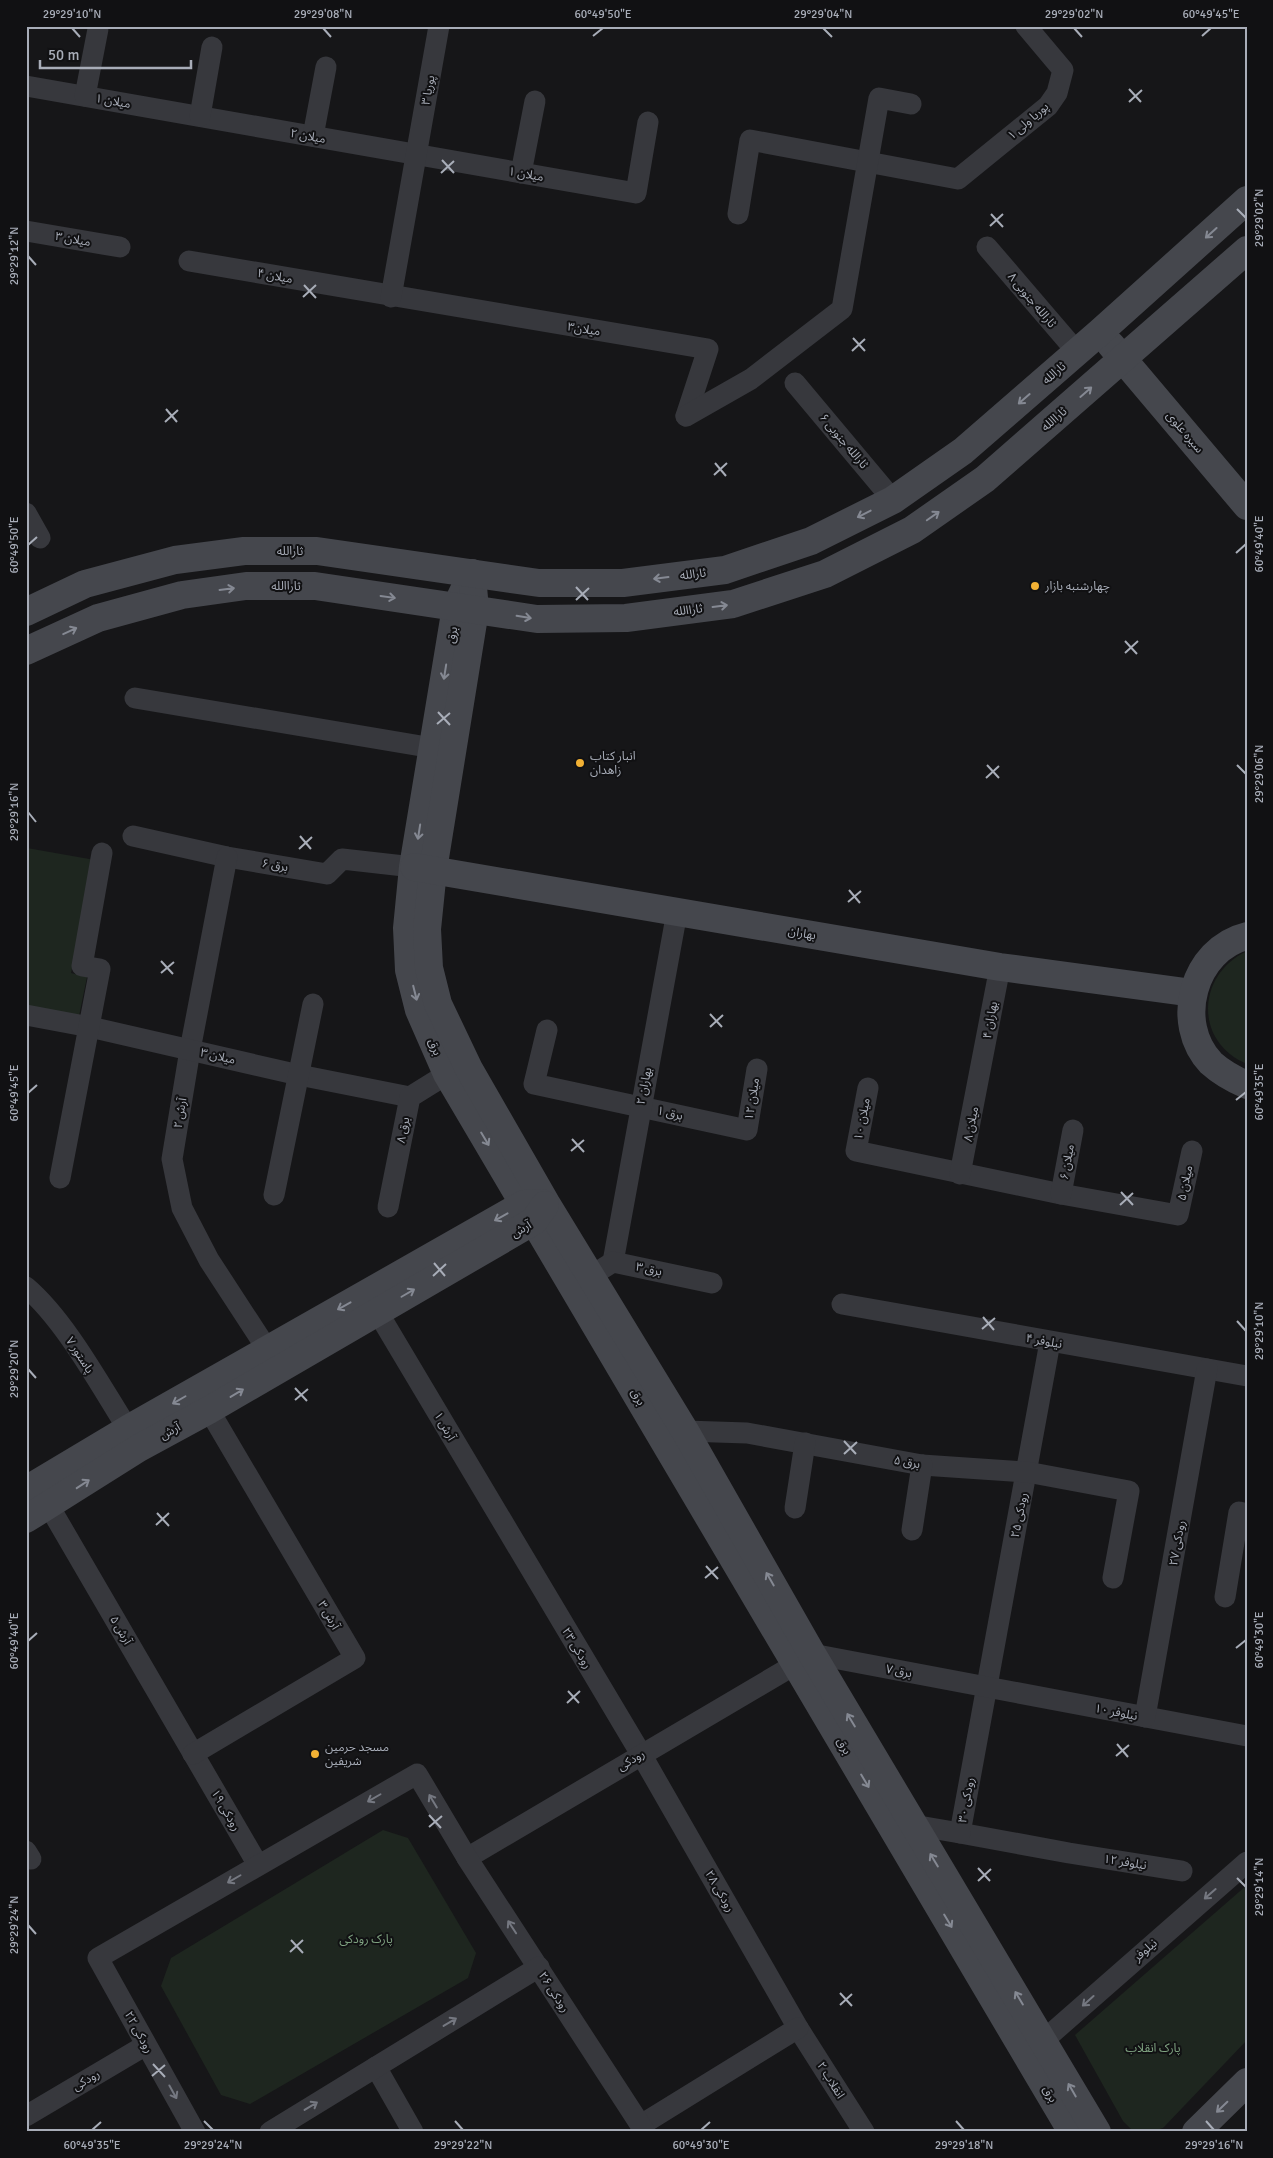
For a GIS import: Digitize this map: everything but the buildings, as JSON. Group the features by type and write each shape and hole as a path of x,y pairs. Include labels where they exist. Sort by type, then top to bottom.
{"street":[{"name":"پوریا ۳","path":"391,297 439,26"},
{"name":"پوریا ولی ۱","path":"866,162 958,179 1048,106 1057,93 1063,70 1026,26"},
{"path":"85,96 98,29"},
{"path":"200,116 212,47"},
{"path":"313,136 326,67"},
{"name":"میلان ۱","path":"26,86 200,116"},
{"path":"738,214 750,140 866,162 879,98 911,104"},
{"path":"521,173 535,101"},
{"name":"میلان ۲","path":"200,116 417,154"},
{"name":"میلان ۱","path":"417,154 636,193 648,122"},
{"name":"میلان۳","path":"391,297 708,349 686,416 751,379 842,309 866,162"},
{"name":"ثارالله","path":"26,612 94,582 175,560 244,551 317,551 539,583 623,583 725,570 811,542 893,500 963,451 1100,332 1247,200"},
{"name":"میلان ۳","path":"26,231 120,247"},
{"name":"ثارالله جنوبی ۸","path":"987,247 1077,352"},
{"name":"ثاراالله","path":"26,651 98,618 182,595 246,586 315,586 537,619 626,618 733,604 825,574 912,530 985,479 1247,250"},
{"name":"میلان ۴","path":"189,261 391,297"},
{"name":"سیره علوی","path":"1100,332 1247,506"},
{"name":"ثارالله جنوبی ۶","path":"794,383 893,500"},
{"path":"26,513 40,538"},
{"path":"466,608 472,573"},
{"name":"برق","path":"466,608 433,748 423,869 429,968 438,1004 535,1209 590,1277 685,1431 804,1659 913,1825 1035,2046 1072,2132"},
{"name":"برق","path":"466,608 423,869 407,928 410,970 419,1010 447,1074 535,1209 1035,2046 1097,2132"},
{"path":"135,698 433,748"},
{"name":"برق ۶","path":"133,836 227,857 328,874 342,859 423,869"},
{"path":"60,1178 100,969 82,966 102,853"},
{"name":"آرش ۲","path":"227,857 190,1050 172,1159 182,1208 209,1260 273,1359"},
{"name":"بهاران","path":"423,869 1000,967 1193,992"},
{"name":"بهاران ۲","path":"613,1262 640,1106 677,912"},
{"path":"1247,936 1238,938 1217,951 1202,970 1193,992 1191,1017 1197,1041 1210,1062 1229,1078 1247,1085"},
{"name":"بهاران ۴","path":"981,1073 1000,967"},
{"path":"274,1195 314,1004"},
{"name":"میلان ۳","path":"26,1015 90,1027 299,1075 410,1096"},
{"name":"برق ۱","path":"547,1030 534,1084 747,1130"},
{"name":"میلان ۱۲","path":"747,1130 757,1069"},
{"name":"میلان ۸","path":"960,1174 981,1073"},
{"path":"410,1096 447,1074"},
{"name":"میلان ۱۰","path":"868,1088 856,1151 960,1174"},
{"name":"برق ۸","path":"388,1207 410,1096"},
{"name":"میلان ۶","path":"1061,1194 1073,1130"},
{"name":"میلان ۵","path":"1061,1194 1178,1215 1192,1151"},
{"path":"960,1174 1061,1194"},
{"name":"آرش","path":"38,1513 134,1438 209,1410 273,1359 377,1310 535,1209"},
{"name":"آرش","path":"26,1490 134,1438 535,1209"},
{"path":"590,1277 613,1262"},
{"name":"برق ۳","path":"613,1262 712,1283"},
{"name":"پاستور ۷","path":"26,1286 37,1296 65,1332 134,1438"},
{"name":"نیلوفر ۴","path":"842,1304 1247,1376"},
{"name":"آرش ۱","path":"377,1310 513,1541"},
{"name":"رودکی ۲۵","path":"986,1687 1050,1342"},
{"name":"رودکی ۲۷","path":"1145,1717 1207,1369"},
{"name":"آرش ۳","path":"193,1754 355,1658 209,1410"},
{"name":"برق ۵","path":"685,1431 746,1433 805,1442 922,1465 1027,1472 1130,1491 1113,1578"},
{"path":"795,1508 805,1442"},
{"path":"912,1530 922,1465"},
{"name":"آرش ۵","path":"38,1513 193,1754"},
{"path":"1225,1597 1243,1513"},
{"name":"رودکی ۲۳","path":"513,1541 641,1754"},
{"name":"برق ۷","path":"804,1659 986,1687"},
{"name":"رودکی","path":"467,1858 804,1659"},
{"name":"نیلوفر ۱۰","path":"986,1687 1247,1736"},
{"name":"رودکی ۳۰","path":"986,1687 960,1833 1069,1853"},
{"name":"رودکی ۱۹","path":"193,1754 258,1865"},
{"name":"رودکی ۲۸","path":"641,1754 798,2028"},
{"name":"رودکی ۲۶","path":"258,1865 416,1774 467,1858 643,2129"},
{"path":"913,1825 960,1833"},
{"name":"نیلوفر ۱۲","path":"1069,1853 1182,1871"},
{"name":"نیلوفر","path":"1035,2046 1247,1862"},
{"name":"رودکی ۲۲","path":"195,2132 98,1958 258,1865"},
{"path":"270,2132 539,1967"},
{"path":"643,2129 798,2028"},
{"name":"انقلاب ۲","path":"798,2028 864,2132"},
{"name":"رودکی","path":"26,2116 146,2045"},
{"path":"376,2067 413,2132"},
{"path":"1196,2132 1247,2082"}],"green space":[{"path":"27,848 95,860 71,973 87,977 79,1016 26,1006"},
{"path":"1247,951 1247,1064 1230,1054 1217,1040 1210,1025 1208,1008 1211,992 1218,976 1230,962"},
{"name":"پارک رودکی","path":"383,1830 408,1838 476,1953 468,1978 250,2104 221,2095 161,1986 171,1958"},
{"name":"پارک انقلاب","path":"1247,1885 1247,2040 1163,2128 1150,2132 1132,2130 1123,2121 1075,2035"}],"place":[{"name":"چهارشنبه بازار","path":"1035,586"},
{"name":"انبار کتاب زاهدان","path":"580,763"},
{"name":"مسجد حرمین شریفین","path":"315,1754"}]}
